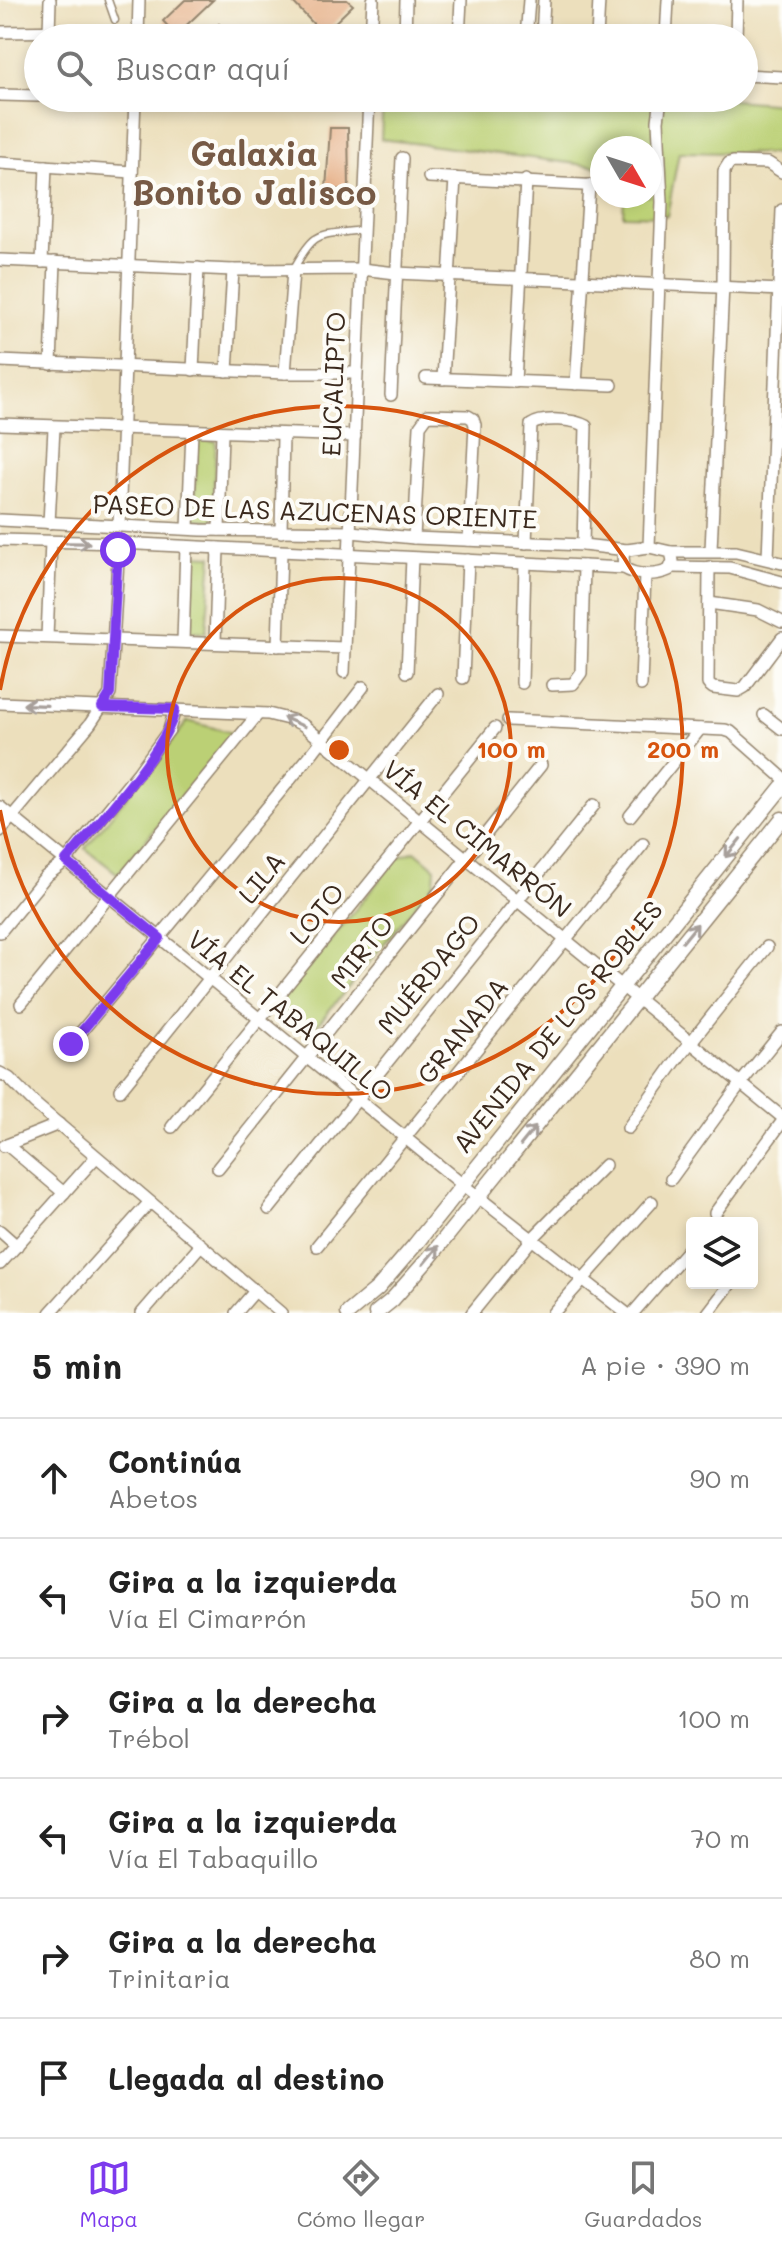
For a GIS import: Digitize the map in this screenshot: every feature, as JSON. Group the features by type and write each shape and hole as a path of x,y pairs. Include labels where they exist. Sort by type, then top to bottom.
{"street":[{"path":"49,24 50,0"},
{"path":"138,24 139,0"},
{"path":"372,24 373,0"},
{"path":"405,24 406,0"},
{"path":"460,24 461,0"},
{"path":"527,24 529,0"},
{"path":"543,24 544,0"},
{"path":"598,24 599,0"},
{"path":"667,24 668,0"},
{"path":"736,24 737,0"},
{"path":"0,32 24,32"},
{"path":"758,76 782,77"},
{"path":"0,95 24,96"},
{"path":"119,525 134,112"},
{"name":"EUCALIPTO","path":"344,672 368,112"},
{"path":"659,112 662,202 649,547 671,552 711,550 744,553 782,563"},
{"path":"391,395 402,158"},
{"path":"0,163 132,172"},
{"path":"711,550 723,285 724,171 729,163 768,163 782,172"},
{"path":"46,166 51,364"},
{"path":"429,177 589,185 576,384"},
{"path":"443,379 455,178"},
{"path":"515,382 526,180"},
{"path":"768,558 782,210"},
{"path":"0,260 233,270 361,269 779,290"},
{"path":"193,370 198,268"},
{"path":"227,371 233,270"},
{"path":"285,373 293,271"},
{"path":"0,361 193,370 356,373"},
{"path":"426,378 612,385"},
{"path":"414,538 420,426 428,415 468,416 475,425 469,540"},
{"path":"526,543 531,425 537,421 579,422 586,426 583,545"},
{"path":"0,424 355,436"},
{"path":"49,523 54,428"},
{"path":"188,528 192,432"},
{"path":"219,530 222,433"},
{"path":"281,532 283,435"},
{"name":"PASEO DE LAS AZUCENAS ORIENTE","path":"0,520 219,530 351,532 627,550 649,547"},
{"name":"PASEO DE LAS AZUCENAS ORIENTE","path":"0,540 624,568 645,574"},
{"path":"47,637 51,542"},
{"path":"0,831 110,694 119,543"},
{"path":"183,641 186,547"},
{"path":"215,642 218,548"},
{"path":"624,568 623,555 627,550"},
{"path":"278,646 281,552"},
{"path":"671,552 672,567"},
{"path":"407,672 412,558"},
{"path":"463,678 468,560"},
{"path":"522,683 525,563"},
{"path":"552,685 573,684 581,673 584,566"},
{"path":"641,685 645,574 666,572 672,567 709,567 747,572 782,582"},
{"path":"709,567 707,682 713,688 738,691 745,687 782,638"},
{"path":"709,603 758,610 782,622"},
{"path":"0,636 345,648"},
{"path":"71,1044 363,687"},
{"name":"LILA","path":"120,1090 438,694"},
{"name":"VÍA EL CIMARRÓN","path":"2,707 175,709 258,714 292,720 322,740 422,821 782,1120"},
{"path":"0,932 45,877 66,861 163,740 174,719 175,709"},
{"path":"21,1004 258,714"},
{"path":"508,720 526,715 731,732 782,777"},
{"path":"764,715 782,729"},
{"name":"LOTO","path":"172,1127 495,728"},
{"path":"630,816 700,729"},
{"name":"MIRTO","path":"218,1168 541,765"},
{"name":"AVENIDA DE LOS ROBLES","path":"348,1313 370,1296 463,1185 782,787"},
{"name":"MUÉRDAGO","path":"269,1209 594,805"},
{"name":"VÍA EL TABAQUILLO","path":"0,807 463,1185 626,1313"},
{"name":"AVENIDA DE LOS ROBLES","path":"379,1312 430,1257 782,819"},
{"name":"GRANADA","path":"317,1246 643,844"},
{"path":"628,1128 767,947"},
{"path":"671,1179 782,1032"},
{"path":"0,1073 281,1313"},
{"path":"715,1213 782,1120"},
{"path":"3,1146 59,1124"},
{"path":"3,1146 64,1193"},
{"path":"0,1264 96,1157"},
{"path":"472,1313 533,1238 605,1165"},
{"path":"553,1313 581,1278 652,1202"},
{"path":"50,1313 149,1203"},
{"path":"0,1231 17,1246"},
{"path":"142,1313 201,1245"},
{"path":"633,1313 686,1252"},
{"path":"708,1313 726,1289"},
{"path":"236,1313 255,1291"},
{"path":"370,1296 379,1312"}],"lane":[{"path":"108,0 115,20"},
{"path":"293,271 308,242 319,236 363,230"}],"green space":[{"path":"758,102 782,104 782,154 679,152 667,216 623,215 623,208 662,208 662,136 590,136 590,165 381,139 382,112 758,112"},
{"path":"198,440 216,441 212,522 193,519"},
{"path":"192,555 212,556 206,632 190,631"},
{"path":"188,721 233,733 118,874 85,848"},
{"path":"415,851 435,868 434,883 318,1024 299,1028 288,1021 281,1002 397,858"}],"building":[{"path":"185,0 213,0 188,24 166,24 163,21"},
{"path":"291,0 347,0 353,5 333,24 314,24"},
{"path":"330,128 348,128 349,189 326,190"}],"district":[{"name":"Galaxia Bonito Jalisco","path":"254,174"}],"route":[{"path":"71,1044 160,938 66,861 157,749 174,719 175,709 102,707 110,694 118,550"}]}
